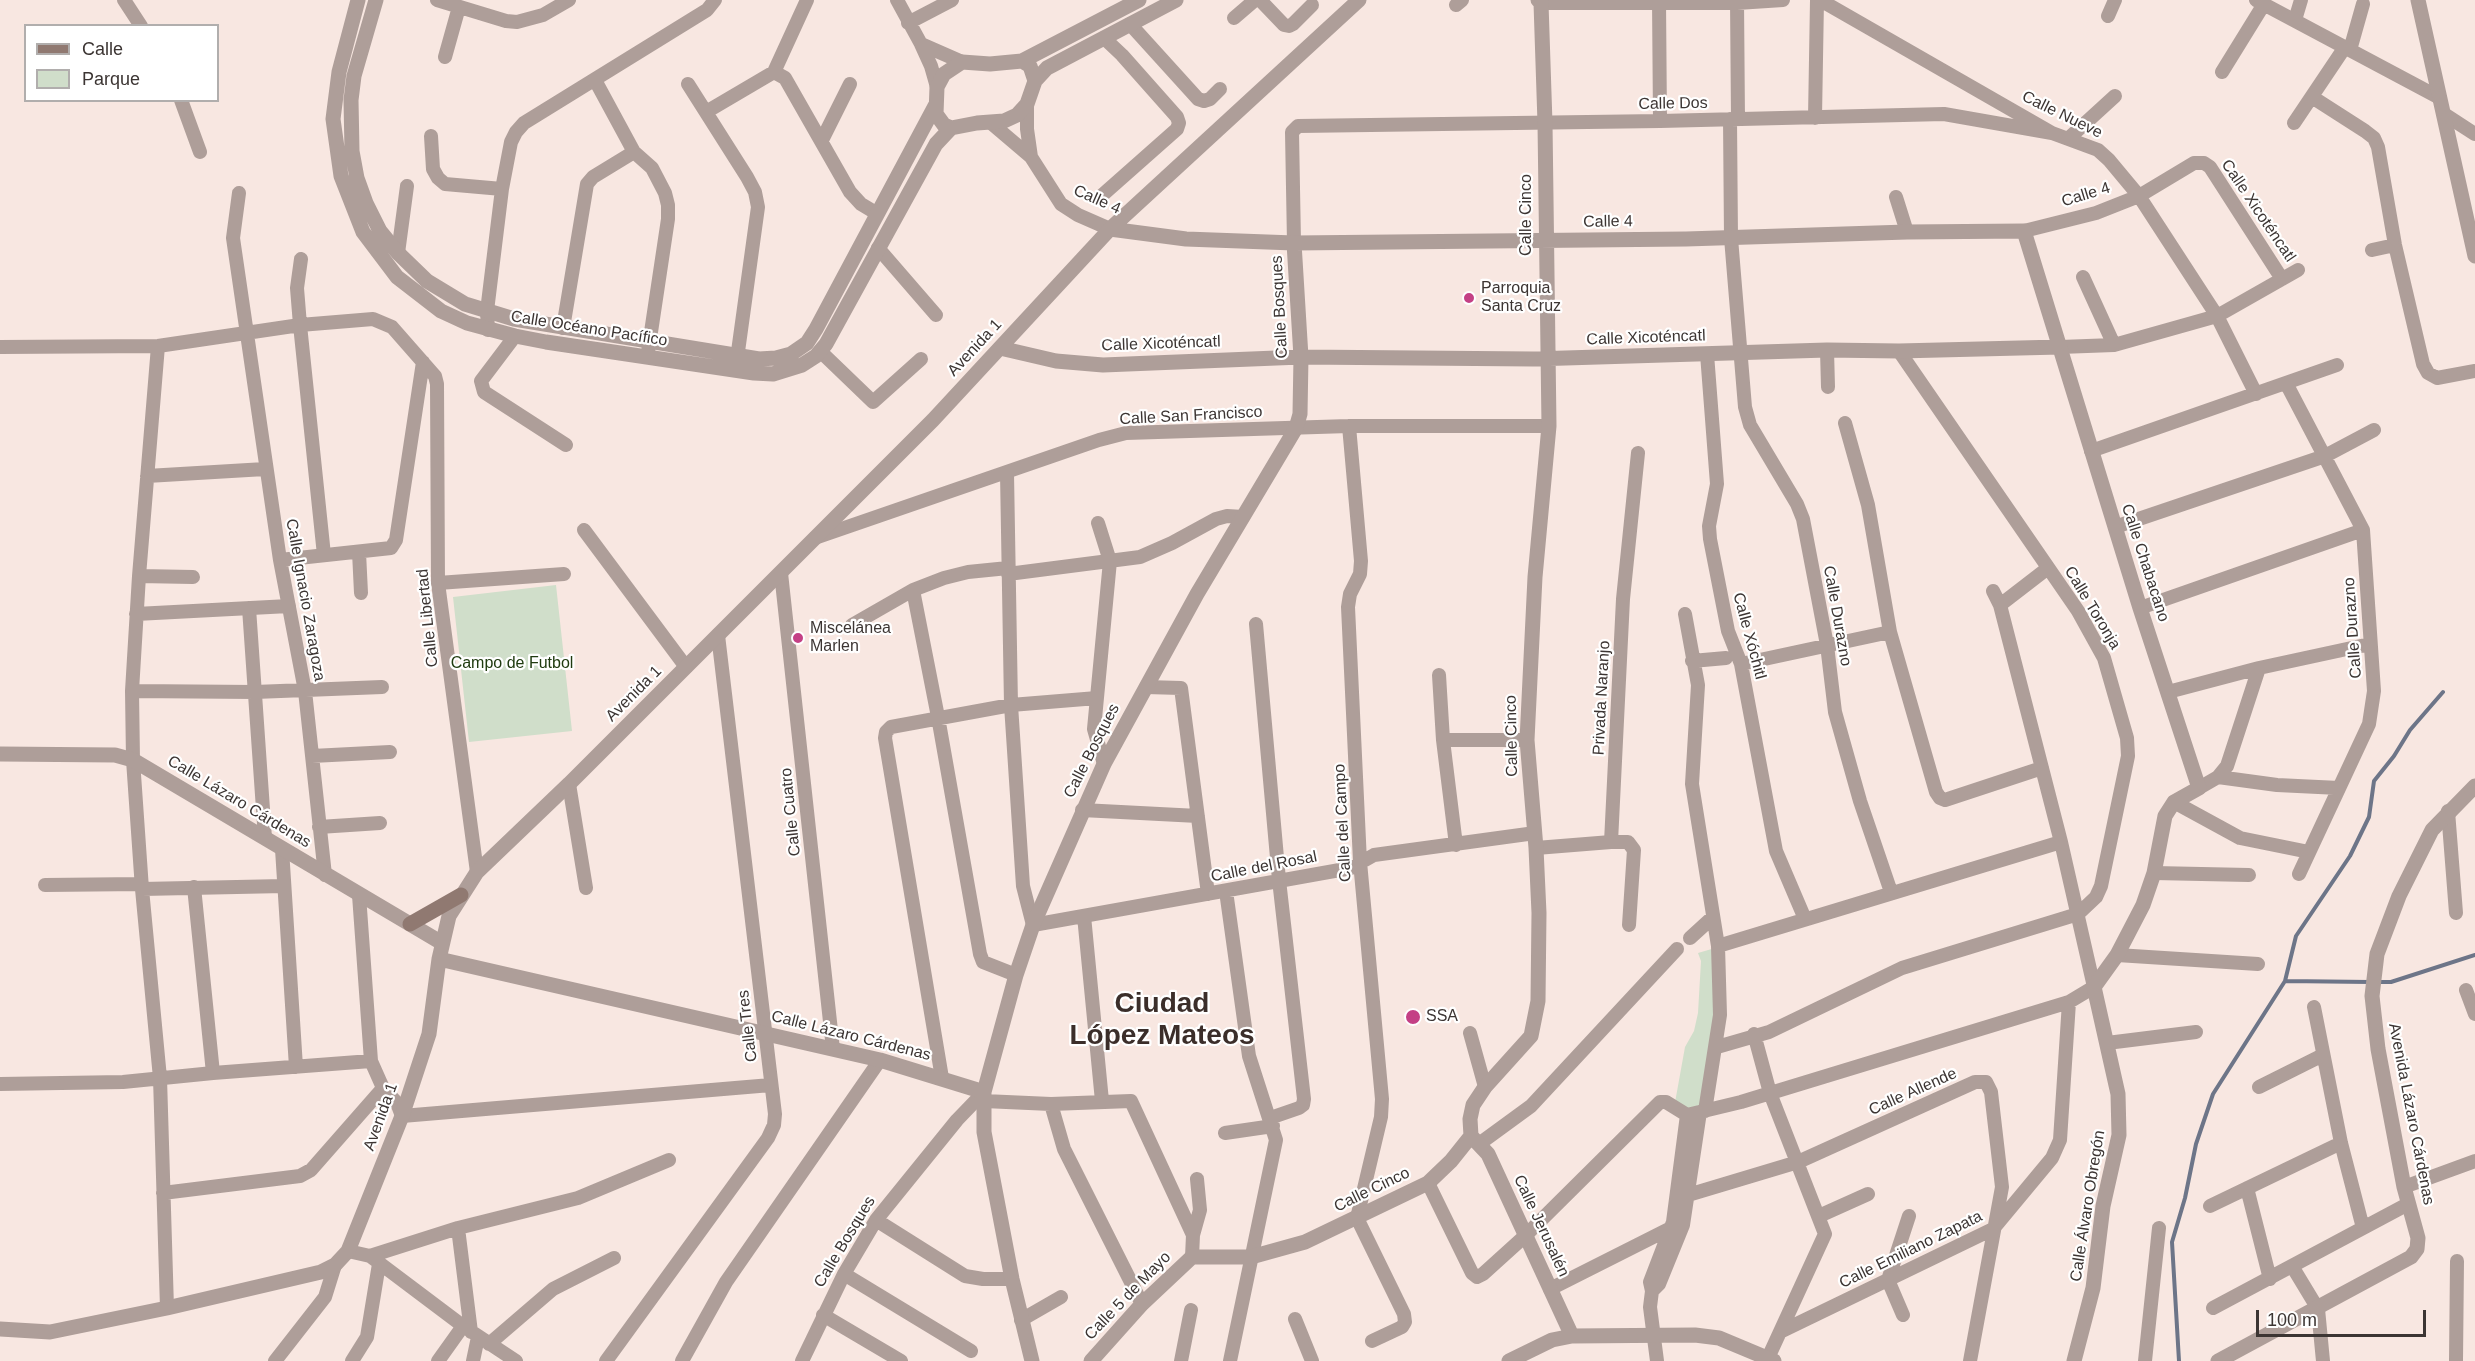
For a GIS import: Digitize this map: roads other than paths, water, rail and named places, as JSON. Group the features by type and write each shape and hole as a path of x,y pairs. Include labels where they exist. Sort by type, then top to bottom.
{"main road":[{"path":"410,924 461,895"}],"street":[{"path":"124,0 140,24"},
{"name":"Calle Océano Pacífico","path":"358,0 339,72 334,112 337,155 350,203 363,232 397,277 441,311 488,330 515,336 649,350 736,363 773,374 789,371 802,365 826,344 936,144 951,128"},
{"name":"Calle Océano Pacífico","path":"376,0 354,75 350,124 357,178 380,231 398,253 427,281 465,304 514,319 563,328 649,350"},
{"path":"436,0 506,21 517,22 543,15 569,0"},
{"path":"488,330 487,311 502,189 511,142 516,132 524,123 707,10 716,0"},
{"path":"706,112 774,72 807,0"},
{"path":"897,0 931,66 937,87 935,106 940,120 951,128 1004,121 1017,115 1027,104 1035,81 1047,68 1176,0"},
{"path":"908,23 952,0"},
{"path":"921,44 962,62 990,64 1022,61 1139,0"},
{"path":"1234,18 1255,0"},
{"path":"1260,0 1284,25 1289,26 1312,5"},
{"name":"Avenida 1","path":"0,1329 50,1332 321,1272 335,1265 348,1251 402,1116 429,1034 439,959 449,916 477,872 569,784 933,420 1110,229 1359,0"},
{"path":"1539,2 1783,0"},
{"path":"1815,118 1819,0"},
{"name":"Calle Nueve","path":"1819,0 2052,132 2098,150 2139,196 2217,316 2256,393"},
{"path":"2108,16 2115,0"},
{"path":"2295,20 2301,0"},
{"path":"2418,0 2475,256"},
{"name":"Calle Durazno","path":"1737,1 1731,238 1745,407 1750,425 1797,504 1803,519 1827,645 1835,712 1860,801 1891,892"},
{"name":"Calle Cinco","path":"1192,1257 1251,1257 1305,1242 1428,1183 1475,1140 1470,1119 1473,1106 1485,1087 1531,1036 1535,1022 1538,1001 1539,913 1536,841 1527,740 1535,577 1549,426 1546,359 1545,123 1539,2"},
{"path":"1659,2 1660,121"},
{"path":"2222,72 2260,2 2440,98"},
{"path":"2294,123 2348,49 2363,4"},
{"path":"445,57 459,7"},
{"path":"1130,24 1198,99 1204,101 1210,99 1220,89"},
{"path":"1099,198 1177,129 1179,123 1177,117 1104,38"},
{"path":"1022,61 1030,66 1035,81"},
{"path":"937,87 944,74 962,62"},
{"path":"774,72 784,78 822,140 850,192 861,204 876,213"},
{"path":"595,80 634,152 652,168 665,193 668,206 649,350"},
{"path":"688,84 747,177 755,192 758,207 736,363"},
{"path":"822,140 850,84"},
{"path":"2069,138 2115,96"},
{"path":"2312,97 2374,138 2378,147 2395,245 2423,364 2428,373 2437,378 2475,371"},
{"path":"182,102 200,152"},
{"name":"Calle 4","path":"1027,104 1030,157"},
{"name":"Calle Océano Pacífico","path":"736,363 791,354 807,343 935,106"},
{"name":"Calle Dos","path":"1294,128 1298,126 1944,114 2052,132"},
{"path":"2444,114 2475,134"},
{"name":"Calle 4","path":"991,123 1030,157 1060,204 1110,229 1186,239 1294,243 1731,238 2024,231 2097,213 2139,196 2194,163 2204,163"},
{"name":"Calle Bosques","path":"802,1361 844,1274 876,1220 957,1120 984,1097 1016,975 1033,925 1082,810 1146,687 1296,428 1300,414 1301,357 1294,243 1292,132 1294,128"},
{"path":"431,136 433,169 438,178 445,183 502,189"},
{"path":"563,328 587,184 593,177 634,152"},
{"name":"Calle Xicoténcatl","path":"2204,163 2210,167 2282,279"},
{"path":"398,253 407,186"},
{"name":"Calle Ignacio Zaragoza","path":"239,193 233,238 280,560 308,690 312,756 325,875"},
{"path":"1896,197 1907,232"},
{"name":"Calle Chabacano","path":"2024,231 2140,609 2199,788"},
{"path":"2372,250 2395,245"},
{"path":"856,253 875,255 936,315"},
{"path":"301,259 297,288 324,555"},
{"name":"Calle Xicoténcatl","path":"1000,348 1056,361 1103,365 1301,357 1546,359 1827,350 1899,351 2114,345 2217,316 2298,270"},
{"path":"2083,277 2114,345"},
{"path":"0,347 158,346 300,325 374,319 392,327 423,362 396,540 391,548 280,560"},
{"path":"515,336 482,381 484,392 566,446"},
{"path":"158,346 136,614 132,692 133,760 142,886 160,1078 166,1308"},
{"path":"1827,350 1828,387"},
{"path":"820,351 873,402 921,359"},
{"name":"Calle Toronja","path":"1899,351 2048,567 2078,612 2104,658 2127,738 2128,756 2101,886 2096,897 2078,914"},
{"name":"Calle Xóchitl","path":"1707,354 1718,484 1709,526 1710,539 1728,632 1741,664 1776,852 1805,919"},
{"name":"Calle Libertad","path":"423,362 435,376 437,384 438,583 477,872"},
{"path":"2091,452 2337,365"},
{"name":"Calle Durazno","path":"2286,382 2363,530 2374,691 2369,724 2299,874"},
{"path":"1845,423 1868,505 1890,632 1936,792 1940,798 1946,800 2042,768"},
{"name":"Calle San Francisco","path":"815,538 1099,440 1126,433 1349,426 1549,426"},
{"name":"Calle del Campo","path":"1349,426 1361,561 1360,574 1350,594 1348,607 1360,862 1382,1117 1357,1218"},
{"path":"2115,527 2325,456 2374,430"},
{"name":"Privada Naranjo","path":"1611,842 1623,600 1638,453"},
{"path":"147,476 265,468"},
{"path":"1007,473 1011,705 1023,886 1033,925"},
{"path":"852,625 913,590 944,578 968,572 1008,571 1140,557 1216,519 1227,516 1243,518"},
{"path":"1098,523 1110,561 1094,729 1104,764"},
{"path":"584,530 686,667"},
{"path":"2140,609 2363,530"},
{"path":"359,552 361,593"},
{"path":"2000,605 2048,567"},
{"name":"Calle Cuatro","path":"781,573 833,1049"},
{"path":"438,583 564,574"},
{"path":"139,576 193,577"},
{"path":"913,590 980,954 983,962 1016,975"},
{"path":"1993,591 2000,605 2061,842 2094,987"},
{"path":"136,614 289,606"},
{"path":"249,608 265,838"},
{"path":"1676,1230 1697,1113 1717,1047 1720,1015 1718,946 1692,784 1698,695 1685,614"},
{"path":"1224,1133 1272,1122 1299,1108 1303,1105 1304,1099 1279,880 1256,624"},
{"path":"1741,664 1890,632"},
{"name":"Calle Tres","path":"606,1361 768,1138 774,1125 775,1114 766,1033 718,635"},
{"path":"2168,692 2259,668 2370,644"},
{"path":"1692,661 1726,658"},
{"path":"1428,1183 1472,1273 1478,1277 1525,1236 1660,1102 1697,1113 2069,1002 2094,987 2117,955 2143,905 2154,873 2165,816 2174,802 2218,777 2228,766 2259,668"},
{"path":"1439,675 1443,740 1456,845"},
{"path":"132,692 255,692 382,687"},
{"path":"1146,687 1181,688 1208,894"},
{"path":"942,1078 885,738 886,732 891,727 1011,705 1097,698"},
{"path":"1443,740 1527,740"},
{"path":"312,756 390,752"},
{"name":"Calle Lázaro Cárdenas","path":"0,754 115,755 133,760 442,943"},
{"path":"2218,777 2277,785 2339,788"},
{"path":"569,784 586,888"},
{"name":"Avenida Lázaro Cárdenas","path":"2218,1361 2411,1257 2417,1249 2418,1238 2404,1187 2378,1049 2373,996 2377,954 2399,896 2432,830 2475,786"},
{"path":"2174,802 2240,838 2309,852"},
{"path":"1082,810 1198,816"},
{"path":"2448,812 2456,913"},
{"path":"319,827 380,823"},
{"name":"Calle del Rosal","path":"1033,925 1351,868 1374,855 1456,845 1536,841 1611,842"},
{"path":"1611,842 1628,842 1635,850 1629,925"},
{"path":"1718,946 2061,842"},
{"path":"282,849 296,1066"},
{"path":"2154,873 2248,875"},
{"path":"45,885 284,886"},
{"path":"194,887 213,1073"},
{"path":"1226,891 1249,1056 1276,1140 1230,1361"},
{"path":"358,895 371,1061 382,1088 397,1103 402,1116 771,1085"},
{"path":"1717,1047 1754,1034 1769,1032 1902,969 2078,914"},
{"path":"1084,916 1102,1101"},
{"path":"1690,938 1713,916"},
{"path":"1475,1140 1531,1106 1677,949"},
{"path":"2117,955 2258,964"},
{"name":"Calle Lázaro Cárdenas","path":"439,959 880,1060 942,1078 984,1097"},
{"name":"Calle Álvaro Obregón","path":"2074,1361 2093,1288 2103,1206 2120,1135 2118,1094 2094,987"},
{"path":"2466,990 2475,1014"},
{"name":"Calle Emiliano Zapata","path":"1780,1332 1994,1229 2052,1158 2060,1140 2069,1002"},
{"path":"2314,1006 2342,1143 2363,1228"},
{"path":"2107,1043 2196,1032"},
{"path":"1470,1033 1485,1087"},
{"path":"1509,1361 1552,1340 1572,1336 1708,1336 1771,1360 1780,1332 1825,1234 1770,1093 1754,1034"},
{"path":"2259,1087 2323,1055"},
{"path":"682,1361 726,1282 880,1060"},
{"path":"0,1084 123,1082 371,1061"},
{"name":"Calle Allende","path":"1688,1195 1798,1162 1975,1082 1986,1082 1991,1092 2002,1187 1970,1361"},
{"path":"163,1193 300,1176 311,1170 382,1088"},
{"path":"1032,1361 1012,1279 984,1132 984,1097 1051,1104 1131,1101 1193,1235"},
{"path":"1051,1104 1064,1149 1142,1304"},
{"path":"1657,1361 1650,1307 1652,1291 1650,1282 1676,1230 1688,1195 1697,1113"},
{"name":"Calle Jerusalén","path":"1475,1140 1488,1154 1572,1336"},
{"path":"2210,1206 2342,1143"},
{"path":"374,1260 458,1228 578,1198 669,1160"},
{"path":"2404,1187 2475,1161"},
{"path":"1192,1257 1193,1235 1200,1210 1197,1179"},
{"path":"2247,1188 2270,1279"},
{"path":"1819,1216 1868,1194"},
{"path":"2213,1308 2408,1204"},
{"path":"1903,1316 1888,1280 1910,1216"},
{"path":"1357,1218 1404,1314 1405,1322 1402,1326 1372,1341"},
{"path":"876,1220 966,1276 983,1279 1012,1279"},
{"path":"458,1228 475,1335 473,1361"},
{"path":"2145,1361 2159,1228"},
{"path":"1550,1289 1676,1230"},
{"path":"348,1251 374,1260 475,1335 516,1361"},
{"name":"Calle 5 de Mayo","path":"1091,1361 1142,1304 1192,1257"},
{"path":"438,1361 475,1335 553,1289 614,1258"},
{"path":"352,1361 367,1337 374,1260"},
{"path":"2456,1361 2457,1261"},
{"path":"275,1361 325,1297 335,1265"},
{"path":"2292,1266 2318,1309 2323,1361"},
{"path":"844,1274 971,1351"},
{"path":"1022,1320 1061,1297"},
{"path":"1181,1361 1191,1310"},
{"path":"823,1315 901,1361"},
{"path":"1295,1318 1312,1361"}],"waterway":[{"path":"2179,1361 2172,1242 2185,1198 2196,1144 2213,1094 2285,981 2296,936 2350,856 2369,817 2374,781 2394,756 2410,730 2443,692"},
{"path":"2378,982 2391,982 2475,955"},
{"path":"2285,981 2370,982"}],"place":[{"name":"Parroquia Santa Cruz","path":"1469,298"},
{"name":"Miscelánea Marlen","path":"798,638"},
{"name":"SSA","path":"1413,1017"}],"district":[{"name":"Ciudad López Mateos","path":"1162,1020"}],"park label":[{"name":"Campo de Futbol","path":"512,664"}]}
